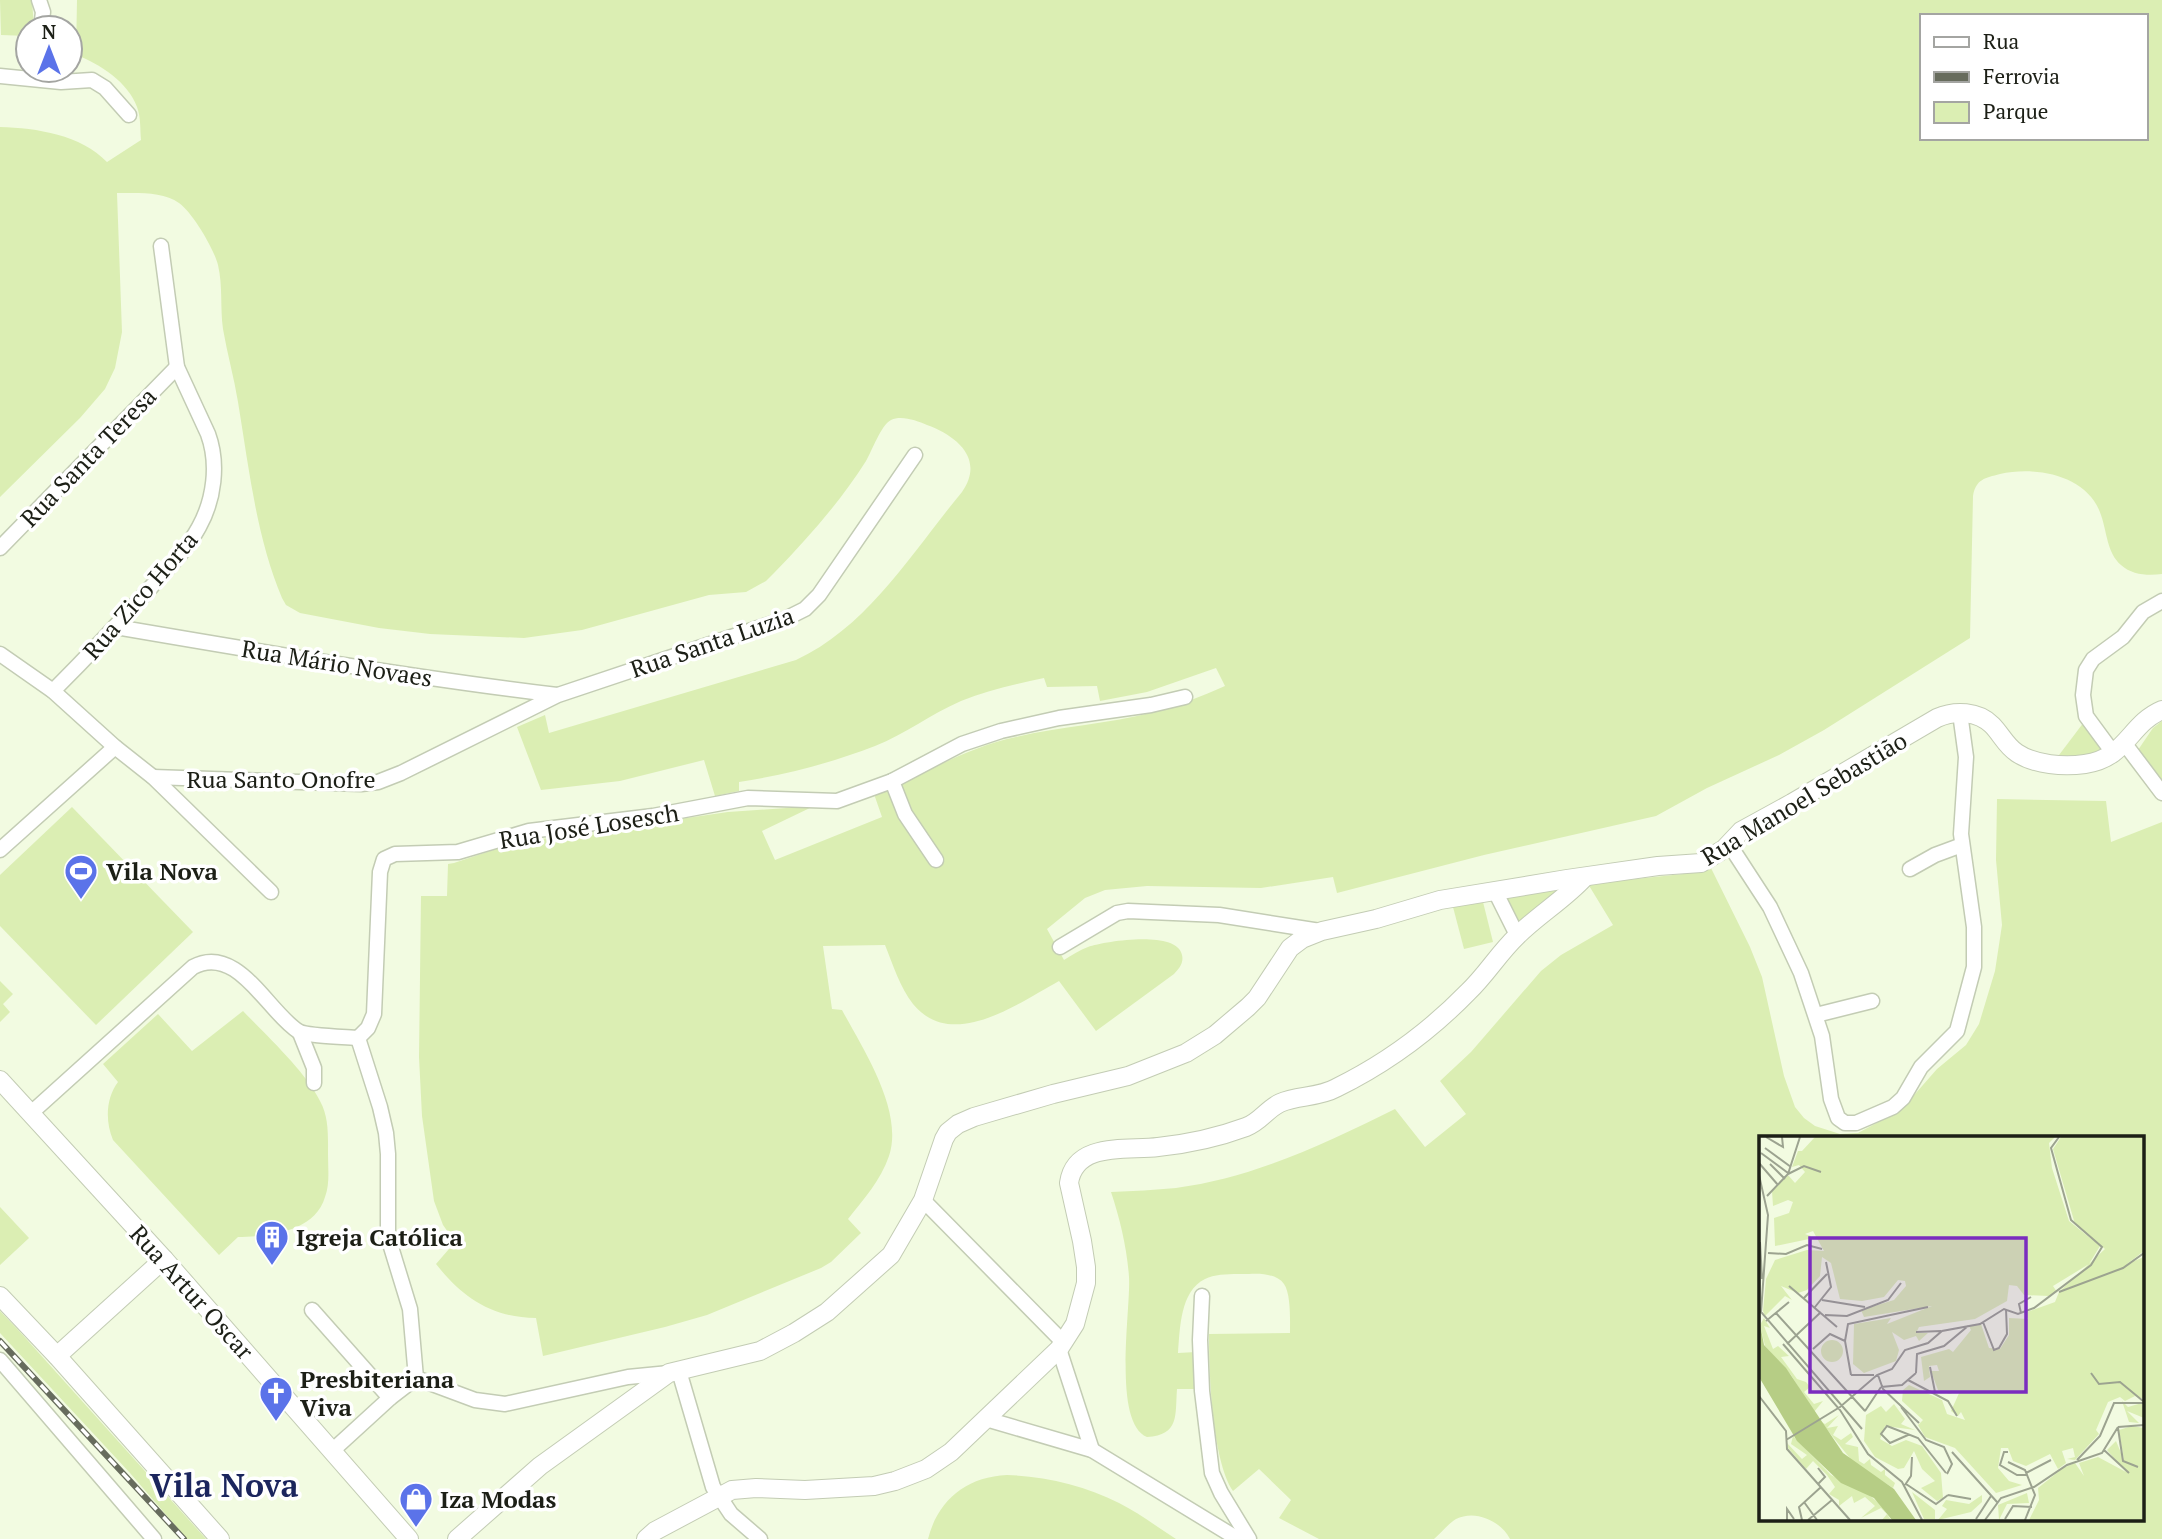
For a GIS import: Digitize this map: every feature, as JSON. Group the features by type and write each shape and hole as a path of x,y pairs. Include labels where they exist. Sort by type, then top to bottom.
{"street":[{"path":"84,80 95,81 105,88 129,115"},
{"name":"Rua Zico Horta","path":"53,691 116,627 187,546 205,515 211,492 213,467 210,439 177,367 161,246"},
{"name":"Rua Santa Teresa","path":"0,548 177,367"},
{"name":"Rua Santa Luzia","path":"558,695 785,620 805,609 820,595 915,455"},
{"path":"2162,601 2143,612 2123,637 2093,659 2086,670 2083,695 2086,716 2162,793"},
{"name":"Rua Mário Novaes","path":"116,627 326,663 558,695"},
{"path":"0,654 53,691 114,747 153,777 271,892"},
{"name":"Rua Santo Onofre","path":"153,777 360,784 378,782 558,695"},
{"name":"Rua José Losesch","path":"358,1038 368,1028 374,1014 380,872 382,862 387,856 401,853 458,852 529,831 653,816 748,798 837,801 892,782 950,750 1001,731 1059,718 1143,707 1185,697"},
{"path":"1729,844 1770,907 1791,951 1816,1015 1826,1052 1831,1098 1836,1115 1845,1123 1856,1123 1901,1101 1921,1067 1957,1031 1973,972 1974,927 1962,845 1966,757 1960,713 1982,718 1993,726 2014,752 2038,762 2083,765 2096,762 2119,749 2143,722 2162,710"},
{"name":"Rua Manoel Sebastião","path":"674,1372 760,1351 827,1312 891,1255 923,1200 944,1139 958,1124 1044,1097 1128,1076 1186,1053 1216,1035 1248,1007 1257,998 1290,948 1302,939 1322,931 1376,919 1440,900 1658,866 1698,864 1711,858 1746,828 1937,719 1960,713"},
{"path":"0,850 114,747"},
{"path":"892,782 905,814 936,860"},
{"path":"1910,869 1935,855 1962,845"},
{"path":"646,1539 654,1531 718,1496 742,1488 805,1490 874,1486 926,1469 951,1451 1062,1346 1075,1324 1086,1283 1086,1267 1069,1184 1075,1167 1087,1157 1110,1149 1157,1147 1242,1129 1258,1121 1278,1104 1318,1096 1338,1087 1384,1060 1430,1028 1470,990 1517,935 1585,877"},
{"path":"1495,891 1517,935"},
{"path":"1060,947 1117,913 1128,911 1236,917 1322,931"},
{"path":"30,1114 197,964 217,962 236,970 300,1033 314,1068 314,1083"},
{"path":"1816,1015 1872,1001"},
{"path":"300,1033 358,1038 386,1133 388,1232 410,1309 416,1378"},
{"name":"Rua Artur Oscar","path":"0,1080 164,1259 409,1539"},
{"path":"923,1200 1062,1346 1092,1450"},
{"path":"57,1356 164,1259"},
{"path":"0,1296 220,1539"},
{"path":"1202,1296 1202,1391 1212,1473 1249,1539"},
{"path":"312,1310 390,1398"},
{"path":"0,1360 154,1539"},
{"path":"416,1378 475,1400 505,1404 628,1377 674,1372"},
{"path":"674,1372 718,1496 732,1514 760,1539"},
{"path":"457,1539 540,1466 674,1372"},
{"path":"332,1451 416,1378"},
{"path":"986,1419 1092,1450 1238,1539"}],"green space":[{"path":"0,0 32,0 33,14 14,14 14,35 1,35"},
{"path":"77,0 2162,0 2162,574 2130,571 2116,560 2094,501 2073,482 2059,476 2029,471 1986,478 1976,486 1973,496 1970,638 1824,730 1656,816 1484,855 1337,893 1333,877 1261,888 1147,886 1105,890 1085,898 1047,929 1064,960 1088,947 1140,939 1168,942 1177,947 1182,955 1181,966 1174,974 1096,1031 1059,981 1006,1011 986,1019 966,1024 947,1024 929,1018 913,1004 885,945 823,946 832,1009 842,1010 860,1043 879,1081 891,1120 892,1138 886,1165 848,1219 861,1233 821,1268 707,1315 543,1356 536,1318 505,1314 479,1303 467,1296 436,1264 455,1242 443,1225 434,1201 422,1116 419,1057 421,896 447,896 448,864 535,840 728,812 814,806 762,831 775,860 882,817 874,794 889,788 907,827 934,867 942,861 911,814 896,785 1000,741 1154,712 1225,686 1216,668 1147,692 1100,701 1097,686 1047,687 1044,678 992,690 961,701 886,741 858,752 808,768 739,782 739,791 715,796 704,760 620,781 541,790 517,727 545,715 549,733 796,660 846,628 888,586 962,492 970,469 964,450 948,435 927,425 905,418 891,420 880,433 856,476 823,519 766,581 746,592 709,595 582,630 524,638 430,634 379,628 300,613 286,605 282,598 260,526 223,329 216,258 185,208 165,196 117,193 122,332 115,368 105,389 80,418 0,497 0,127 43,131 71,139 85,145 107,162 141,140 140,119 133,98 120,82 84,59 84,14 77,14"},
{"path":"2162,721 2162,782 2138,750 2153,728"},
{"path":"2084,722 2112,754 2053,763"},
{"path":"1997,799 2106,801 2111,842 2162,822 2162,1539 1510,1539 1494,1522 1471,1515 1456,1519 1434,1539 1319,1539 1279,1518 1291,1500 1259,1469 1233,1491 1220,1458 1213,1415 1209,1334 1290,1333 1290,1307 1286,1288 1277,1278 1263,1274 1210,1277 1191,1292 1183,1311 1178,1353 1196,1352 1199,1389 1177,1389 1174,1422 1165,1432 1147,1437 1136,1427 1126,1389 1128,1266 1123,1234 1111,1192 1176,1188 1261,1168 1395,1109 1425,1147 1466,1114 1440,1081 1471,1052 1541,971 1561,955 1613,925 1588,884 1683,874 1710,866 1762,977 1784,1076 1795,1107 1815,1126 1840,1134 1858,1133 1901,1110 1937,1069 1966,1045 1979,1024 1995,971 2002,925 1996,860"},
{"name":"Vila Nova","path":"72,807 193,932 96,1025 0,926 0,875"},
{"path":"1574,882 1518,932 1499,894"},
{"path":"1483,902 1493,942 1464,949 1453,907"},
{"path":"0,981 13,994 3,1004 10,1012 0,1022"},
{"path":"243,1011 296,1066 320,1101 327,1127 327,1192 320,1209 301,1225 276,1234 238,1237 219,1255 113,1140 108,1110 111,1095 118,1082 103,1064 158,1014 192,1051"},
{"path":"0,1207 29,1238 0,1265"},
{"path":"0,1311 206,1539 187,1539 130,1473 0,1333"},
{"path":"1007,1475 1050,1480 1093,1492 1126,1507 1176,1539 928,1539 939,1513 956,1493 979,1480"}],"railway":[{"path":"0,1341 184,1539"}],"place":[{"name":"Vila Nova","path":"81,901"},
{"name":"Igreja Católica","path":"272,1267"},
{"name":"Presbiteriana Viva","path":"276,1423"},
{"name":"Iza Modas","path":"416,1529"}],"district":[{"name":"Vila Nova","path":"224,1485"}]}
